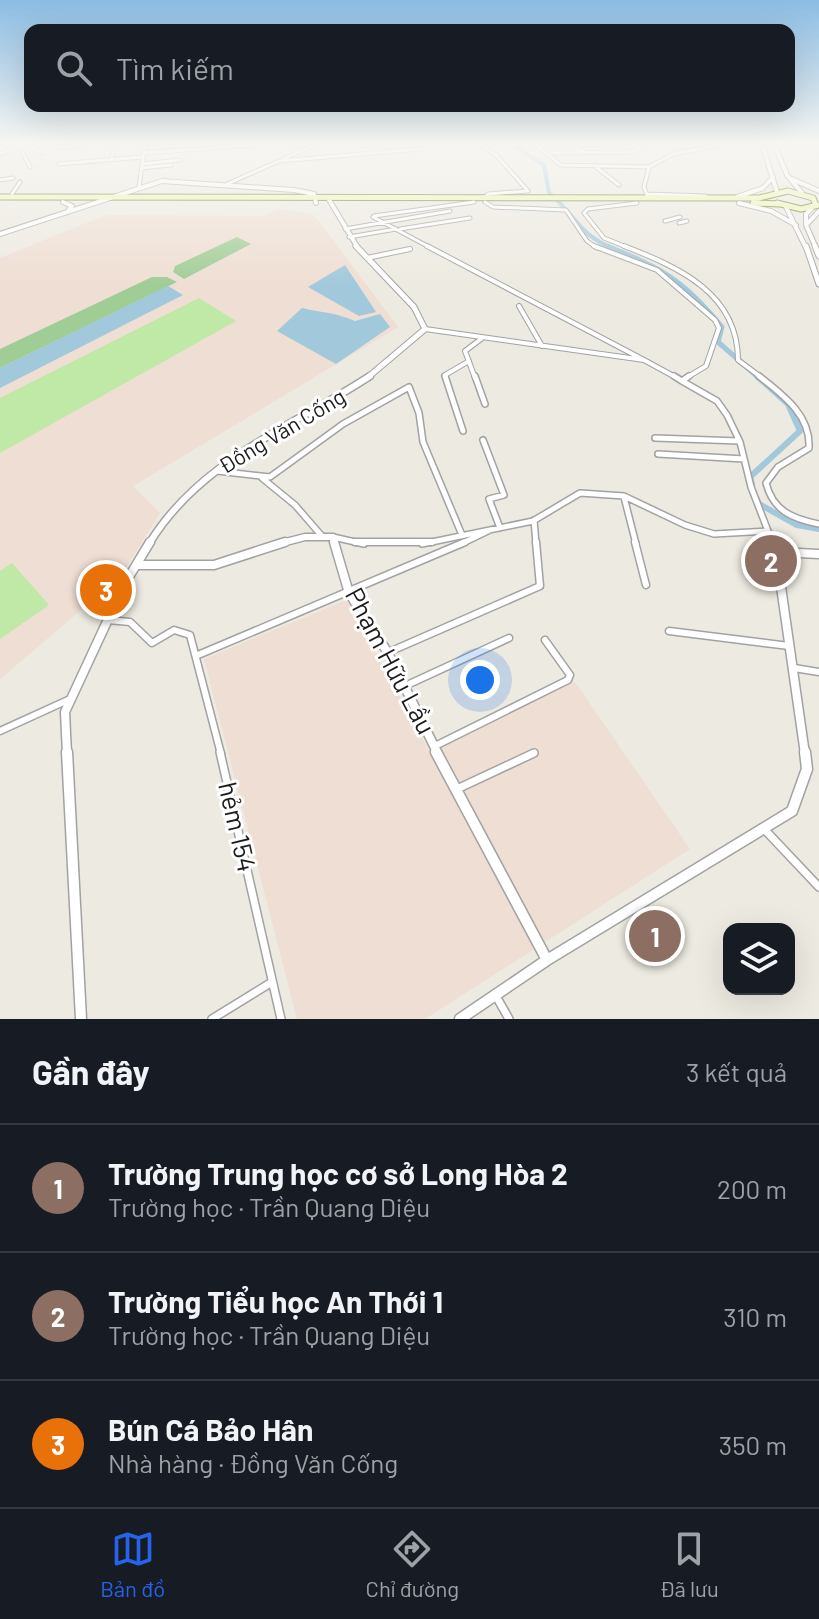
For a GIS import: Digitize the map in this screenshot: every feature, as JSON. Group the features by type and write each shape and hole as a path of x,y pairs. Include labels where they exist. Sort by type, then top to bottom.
{"main road":[{"path":"775,194 783,206"},
{"path":"0,200 92,203 542,200 648,196 715,198 817,208 816,200 805,194"},
{"path":"542,200 637,203 819,194"},
{"path":"0,200 105,197 316,200"},
{"path":"328,200 484,200"}],"street":[{"path":"0,234 124,192"},
{"path":"304,192 316,200"},
{"path":"519,192 494,193 484,200 493,207 566,210 587,241 599,249 657,270 715,320 719,328 706,366 682,381"},
{"path":"646,192 648,196"},
{"path":"738,200 756,192"},
{"path":"328,200 349,237 414,307 425,329 644,360"},
{"path":"738,200 771,211 799,227"},
{"path":"60,215 72,208 63,202"},
{"path":"460,1019 547,960 792,811 807,769 776,552 740,442 717,401 373,217 474,202"},
{"path":"637,203 588,209 584,213 588,223 604,238 673,265 695,280 729,316 738,336 738,360 798,410 810,428 809,448 778,467 766,483 768,497 794,519 819,524"},
{"path":"783,206 799,227 819,284"},
{"path":"817,208 806,214 806,225 819,256"},
{"path":"345,229 380,220 450,211"},
{"path":"665,221 680,217"},
{"path":"349,237 470,218"},
{"path":"679,223 687,221"},
{"path":"367,258 410,249"},
{"path":"519,306 543,346"},
{"name":"Đồng Văn Cống","path":"81,1019 65,712 68,700 137,565 172,508 216,470 258,441 312,414 380,370 425,329"},
{"path":"482,338 465,351 485,404"},
{"path":"463,431 445,375 469,361"},
{"path":"262,478 279,471 366,409 409,387 419,413 423,442 463,536"},
{"path":"655,438 740,442"},
{"path":"483,440 504,495 489,499 500,528"},
{"path":"658,454 744,459"},
{"path":"216,470 262,478 295,505 321,535"},
{"path":"137,565 183,568 222,564 300,536 321,535 364,544 422,544 534,520 580,493 624,496 685,525 714,534 767,531"},
{"path":"624,496 646,585"},
{"path":"388,653 540,586 534,520"},
{"path":"198,655 470,542 489,530"},
{"name":"Phạm Hữu Lầu","path":"333,537 349,593 388,653 402,687 547,960"},
{"path":"776,552 819,554"},
{"name":"hẻm 154","path":"108,620 130,622 152,643 174,630 190,635 198,655 281,1019"},
{"path":"669,631 790,646"},
{"path":"402,687 509,638"},
{"path":"435,746 568,680 568,672 545,640"},
{"path":"793,668 819,672"},
{"path":"0,731 68,700"},
{"path":"457,789 534,753"},
{"path":"762,827 819,887"},
{"path":"212,1019 272,982"},
{"path":"496,996 509,1019"}],"shaded area":[{"path":"279,209 314,215 398,327 133,486 160,513 121,576 0,679 0,258 106,215 263,216"},
{"path":"347,600 430,752 575,682 690,849 425,1019 297,1019 204,659"}],"green space":[{"path":"237,237 251,244 184,279 173,272 175,266"},
{"path":"152,277 167,277 177,282 0,368 0,349"},
{"path":"199,298 236,321 0,453 0,398"},
{"path":"12,563 49,605 0,639 0,571"}],"water":[{"path":"345,265 376,312 359,316 308,287"},
{"path":"168,286 183,295 0,388 0,368"},
{"path":"302,308 355,321 380,314 390,327 336,364 277,331"}],"waterway":[{"path":"549,192 584,230 612,248"},
{"path":"607,246 657,269 696,298 722,327 718,342 759,378"},
{"path":"752,484 750,477 800,431 788,404 757,376"},
{"path":"757,499 759,504 797,525 819,529"}],"place":[{"name":"Trường Tiểu học An Thới 1","path":"771,561"},
{"name":"Bún Cá Bảo Hân","path":"106,590"},
{"name":"Trường Trung học cơ sở Long Hòa 2","path":"655,936"}]}
